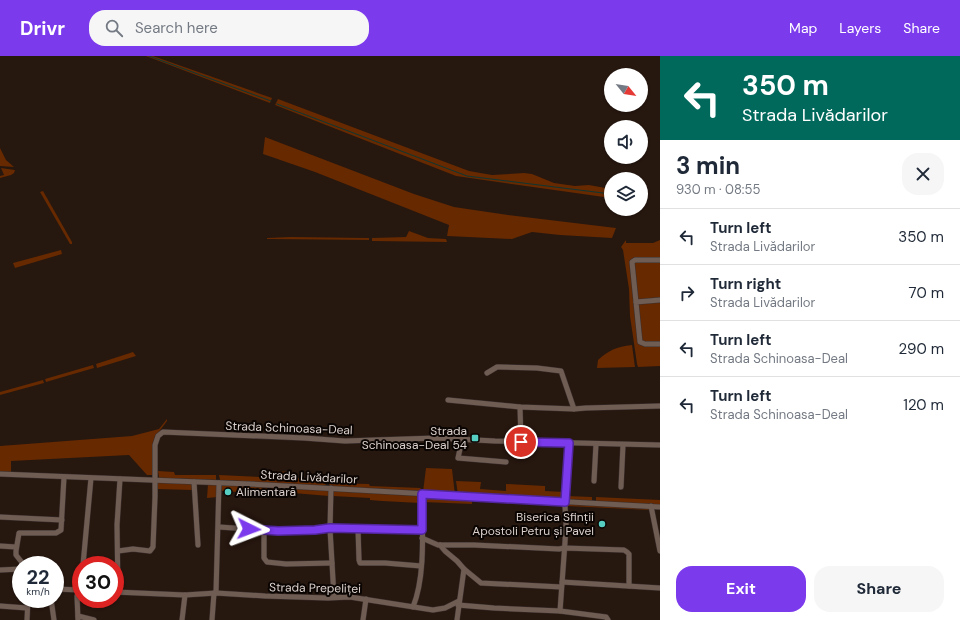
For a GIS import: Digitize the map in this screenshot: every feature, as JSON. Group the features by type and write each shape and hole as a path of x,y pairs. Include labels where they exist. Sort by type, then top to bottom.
{"street":[{"path":"660,260 635,260 632,262 640,342 645,344 660,344"},
{"path":"636,302 660,300"},
{"path":"487,373 500,367 538,368 561,371 574,409"},
{"path":"448,400 520,407 574,409 660,406"},
{"path":"520,407 521,442"},
{"name":"Strada Schinoasa-Deal","path":"155,480 156,441 158,436 163,432 345,441 436,438 521,442 660,445"},
{"path":"462,440 458,458 506,462"},
{"path":"560,611 566,524 565,502 569,443"},
{"path":"594,481 596,444"},
{"path":"621,487 623,445"},
{"name":"Strada Livădarilor","path":"0,474 331,488 660,506"},
{"path":"17,556 16,547 20,533 58,533 61,530 64,476"},
{"path":"84,556 91,478"},
{"path":"118,556 117,525 120,479"},
{"path":"118,551 133,549 150,551 152,549 154,534 155,480"},
{"path":"194,482 198,545"},
{"path":"212,620 219,527 219,483"},
{"path":"331,488 330,528 334,597"},
{"path":"413,607 417,596 421,566 422,494"},
{"path":"651,506 660,550"},
{"path":"0,517 62,520"},
{"path":"219,527 264,530 315,530 330,528 422,530"},
{"path":"358,528 360,563 421,566"},
{"path":"264,530 264,558 267,562 286,564 332,563"},
{"path":"422,538 431,543 440,545 626,551 629,554 629,586"},
{"path":"440,545 458,561 464,569 479,582 484,584 561,584 660,588"},
{"path":"0,546 16,547"},
{"path":"0,570 12,569"},
{"path":"457,620 464,569"},
{"name":"Strada Prepeliței","path":"124,592 185,595 215,593 265,596 350,597 433,610 459,603 494,608 560,611 606,617 608,620"},
{"path":"182,620 185,595"},
{"path":"363,620 366,599"},
{"path":"366,607 373,600"},
{"path":"0,606 12,607"},
{"path":"27,608 27,620"},
{"path":"52,608 54,620"},
{"path":"78,608 78,618 94,620"}],"shaded area":[{"path":"146,56 153,56 272,98 270,103"},
{"path":"278,99 469,171 492,175 524,173 532,174 554,183 575,186 589,185 604,188 604,197 456,176 275,105"},
{"path":"265,137 414,194 454,207 616,228 612,238 532,232 512,239 447,236 449,225 315,172 263,154"},
{"path":"0,148 6,160 14,167 0,166"},
{"path":"1,168 15,170 11,175 0,178 0,176 4,175"},
{"path":"43,191 72,244 70,244 40,192"},
{"path":"409,231 428,238 446,239 447,242 372,241 372,238 406,237"},
{"path":"291,237 369,238 369,240 267,239"},
{"path":"626,240 626,243 653,243 660,240 660,366 638,367 637,364 630,316 629,289 623,250 621,247"},
{"path":"61,250 62,254 15,268 13,263"},
{"path":"632,345 635,367 597,368 598,360 606,354 617,348"},
{"path":"133,352 136,356 97,368 96,364"},
{"path":"93,365 94,368 46,382 45,379"},
{"path":"43,380 44,383 0,395 0,392"},
{"path":"167,419 155,437 153,443 154,475 147,475 129,455 11,461 11,472 0,472 0,446 132,436 159,429"},
{"path":"426,468 452,469 455,495 423,492"},
{"path":"158,471 174,472 175,475 216,475 216,480 159,478"},
{"path":"263,471 294,472 294,478 311,479 311,482 327,483 324,486 220,480 219,475 262,477"},
{"path":"456,481 481,482 480,489 506,491 506,484 545,486 545,491 564,492 563,500 458,495"},
{"path":"157,482 192,484 192,490 157,489"},
{"path":"329,483 421,488 419,491 330,487"},
{"path":"208,484 218,485 218,497 207,498"},
{"path":"222,485 328,490 329,496 257,490 256,493 222,491"},
{"path":"333,491 420,495 420,503 333,496"},
{"path":"425,496 472,500 472,504 423,502 423,498"},
{"path":"567,496 592,497 592,501 567,500"},
{"path":"596,497 660,500 660,505 596,501"},
{"path":"568,503 650,508 650,510 567,506"}],"waterway":[{"path":"149,56 271,101"},
{"path":"277,104 467,176 604,193"}],"place":[{"name":"Strada Schinoasa-Deal 54","path":"475,438"},
{"name":"Alimentară","path":"228,492"},
{"name":"Biserica Sfinții Apostoli Petru și Pavel","path":"602,524"}],"route":[{"path":"249,529 278,531 330,528 422,530 422,494 565,502 569,443 521,442"}]}
